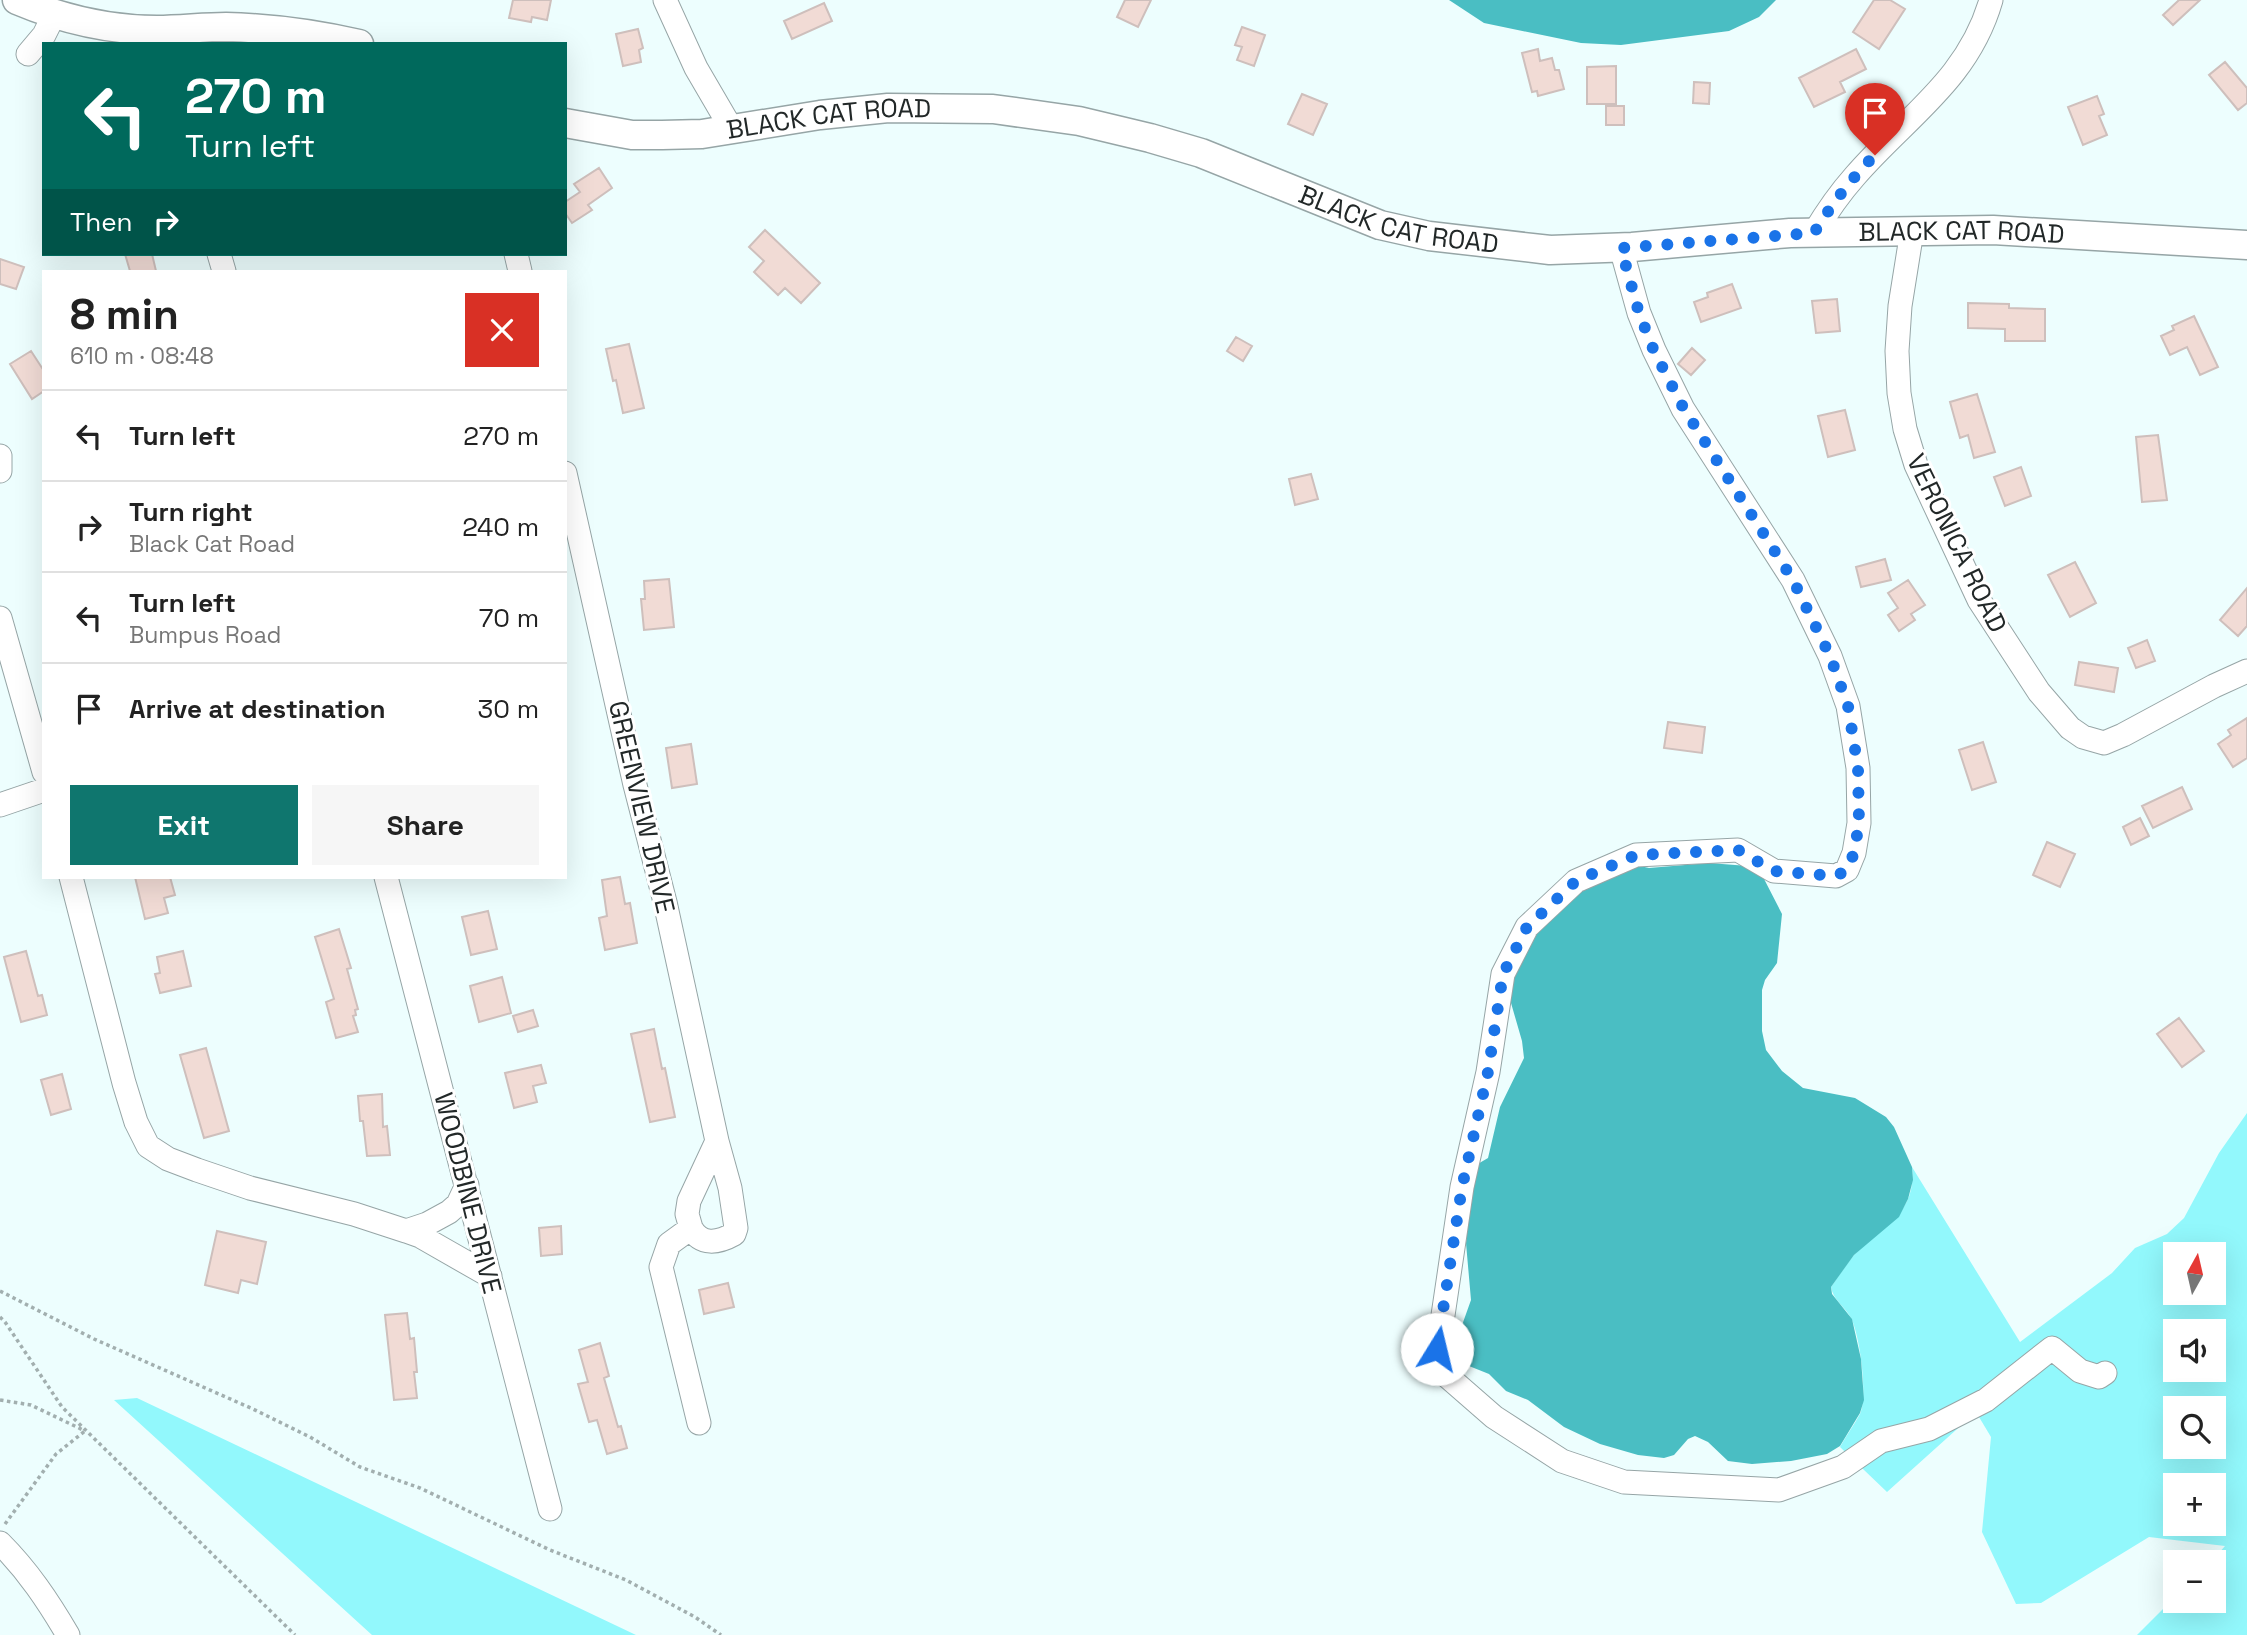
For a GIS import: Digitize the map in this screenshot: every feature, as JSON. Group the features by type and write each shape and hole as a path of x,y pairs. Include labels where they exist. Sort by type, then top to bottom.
{"street":[{"path":"17,0 73,21 167,37 226,27 272,30 347,42"},
{"path":"664,0 696,68 731,128"},
{"path":"1814,233 1832,204 1856,175 1950,78 1972,48 1991,0"},
{"path":"28,54 44,35 54,15"},
{"name":"BLACK CAT ROAD","path":"567,124 632,135 702,134 820,115 888,108 993,109 1041,115 1079,121 1201,153 1380,225 1429,236 1550,250 1621,248 1814,233 1993,230 2247,244"},
{"name":"VERONICA ROAD","path":"1912,231 1900,306 1897,351 1905,429 1916,465 1979,600 2053,711 2070,728 2089,740 2104,743 2247,671"},
{"path":"1621,248 1639,313 1654,351 1684,409 1793,580 1830,656 1848,706 1858,768 1859,823 1854,853 1847,870 1836,876 1774,871 1738,850 1636,855 1576,881 1527,927 1503,974 1488,1072 1462,1187 1437,1349 1447,1376 1494,1417 1562,1461 1624,1482 1779,1490 1843,1467 1881,1441 1929,1429 1975,1406 2052,1348 2080,1371 2099,1377 2105,1373"},
{"path":"0,456 0,471"},
{"name":"GREENVIEW DRIVE","path":"567,482 730,1188 736,1228 734,1234 726,1239 702,1241 695,1236 691,1228"},
{"path":"0,618 42,765"},
{"path":"0,805 42,791"},
{"path":"72,879 124,1083 136,1122 148,1146 169,1159 207,1174 250,1188 354,1214 420,1236 490,1276"},
{"name":"WOODBINE DRIVE","path":"387,879 550,1509"},
{"path":"699,1423 661,1267 668,1244 691,1228 687,1214 689,1200 718,1141"},
{"path":"406,1231 449,1212 458,1204 467,1185"},
{"path":"0,1543 34,1581 68,1635"}],"path":[{"path":"0,1291 94,1339 253,1409 310,1437 360,1467 419,1488 550,1550 626,1580 695,1617 721,1635"},
{"path":"0,1317 62,1407 295,1635"},
{"path":"0,1400 32,1405 85,1431"},
{"path":"0,1531 56,1454 85,1431"}],"shaded area":[{"path":"1449,0 1776,0 1759,17 1729,31 1621,45 1581,43 1484,23"},
{"path":"1709,863 1748,866 1763,877 1782,914 1777,963 1765,980 1762,990 1762,1031 1766,1050 1782,1071 1803,1088 1855,1098 1886,1117 1894,1127 1912,1167 1913,1180 1899,1217 1854,1255 1831,1287 1832,1294 1852,1319 1861,1359 1864,1400 1860,1413 1840,1446 1827,1454 1791,1461 1752,1464 1728,1461 1708,1442 1695,1436 1688,1439 1674,1455 1664,1458 1638,1455 1600,1444 1564,1427 1528,1400 1506,1391 1489,1374 1469,1366 1456,1342 1471,1300 1466,1243 1473,1176 1476,1165 1488,1158 1500,1107 1524,1058 1509,996 1514,962 1556,902 1631,864 1649,868"},
{"path":"2247,1113 2247,1635 2137,1635 2163,1609 2163,1613 2226,1613 2226,1550 2221,1550 2225,1546 2149,1537 2041,1603 2016,1604 1982,1532 1991,1437 1976,1412 1887,1492 1840,1447 1860,1414 1863,1380 1860,1352 1851,1318 1834,1296 1831,1287 1854,1255 1903,1208 1909,1197 1912,1167 2020,1342 2112,1273 2135,1248 2167,1234 2184,1218 2219,1153"},
{"path":"137,1398 636,1635 372,1635 114,1400"}],"building":[{"path":"513,0 551,0 547,20 532,17 531,22 509,18"},
{"path":"1125,0 1151,0 1138,27 1117,17"},
{"path":"1874,0 1890,0 1905,9 1879,49 1853,32"},
{"path":"2179,0 2200,0 2173,25 2163,15"},
{"path":"824,3 832,21 792,39 784,21"},
{"path":"1242,27 1265,35 1254,66 1237,60 1242,47 1235,45"},
{"path":"638,29 643,48 639,50 641,62 623,66 616,34"},
{"path":"1538,49 1540,61 1552,58 1555,70 1559,70 1564,89 1538,96 1537,91 1532,92 1522,53"},
{"path":"1856,49 1866,69 1840,82 1845,92 1814,107 1799,78"},
{"path":"2225,62 2247,88 2247,103 2238,110 2209,75"},
{"path":"1616,66 1616,104 1587,104 1587,67"},
{"path":"1694,82 1710,83 1709,104 1693,103"},
{"path":"1302,94 1327,104 1313,135 1288,124"},
{"path":"2097,96 2104,114 2099,116 2107,135 2083,145 2068,107"},
{"path":"1606,106 1624,106 1624,125 1606,125"},
{"path":"599,168 612,188 588,205 592,210 572,223 567,216 567,201 580,192 574,184"},
{"path":"765,230 820,283 801,303 785,288 778,295 754,272 764,261 749,247"},
{"path":"126,256 152,256 156,270 130,270"},
{"path":"0,259 24,267 16,289 0,284"},
{"path":"1732,284 1741,308 1701,322 1694,302 1708,297 1707,293"},
{"path":"1837,299 1840,331 1816,333 1812,301"},
{"path":"1968,303 2009,304 2009,308 2045,309 2045,341 2005,341 2005,329 1968,328"},
{"path":"2194,316 2218,367 2200,375 2187,347 2170,355 2161,336 2174,330 2172,326"},
{"path":"1236,337 1252,346 1243,361 1227,351"},
{"path":"629,344 644,408 623,413 606,349"},
{"path":"1692,348 1705,360 1691,375 1678,364"},
{"path":"31,351 42,368 42,392 32,399 10,364"},
{"path":"1977,394 1995,452 1974,458 1968,435 1960,438 1950,402"},
{"path":"1845,410 1855,450 1828,457 1818,416"},
{"path":"2158,435 2167,500 2142,502 2136,437"},
{"path":"2021,467 2031,496 2005,506 1994,477"},
{"path":"1311,474 1318,499 1295,505 1289,479"},
{"path":"1885,559 1891,580 1861,587 1856,567"},
{"path":"2075,562 2096,603 2070,617 2048,575"},
{"path":"669,579 674,627 644,630 641,599 645,599 644,581"},
{"path":"1908,580 1925,605 1911,614 1915,620 1899,631 1888,615 1898,608 1888,593"},
{"path":"2247,588 2247,626 2238,636 2220,620"},
{"path":"2147,640 2155,661 2136,668 2128,648"},
{"path":"2079,662 2118,668 2114,692 2075,685"},
{"path":"2247,718 2247,758 2233,767 2218,744 2231,735 2228,730"},
{"path":"1668,722 1705,727 1702,753 1664,748"},
{"path":"1983,742 1996,782 1972,790 1959,750"},
{"path":"691,744 697,784 672,788 666,748"},
{"path":"2182,787 2192,809 2153,828 2142,806"},
{"path":"2140,818 2149,836 2131,845 2123,827"},
{"path":"2047,842 2075,854 2060,887 2033,875"},
{"path":"620,877 625,904 630,903 637,943 605,950 599,918 607,916 602,880"},
{"path":"135,879 171,879 175,895 164,898 168,913 145,919"},
{"path":"488,911 497,949 471,955 462,917"},
{"path":"339,929 351,968 347,969 358,1009 353,1016 358,1032 336,1038 326,1002 334,999 315,937"},
{"path":"26,951 38,996 42,995 47,1015 21,1022 4,957"},
{"path":"183,951 191,986 160,993 155,974 160,973 157,957"},
{"path":"502,977 511,1013 479,1022 470,986"},
{"path":"533,1010 538,1026 518,1032 513,1016"},
{"path":"2179,1018 2204,1051 2182,1067 2157,1034"},
{"path":"654,1029 675,1117 650,1122 631,1034"},
{"path":"206,1048 229,1131 204,1138 180,1055"},
{"path":"541,1065 546,1083 533,1086 537,1102 514,1108 505,1073"},
{"path":"62,1074 71,1109 51,1115 41,1080"},
{"path":"382,1094 383,1127 387,1126 390,1155 367,1156 358,1096"},
{"path":"561,1226 562,1254 541,1256 539,1228"},
{"path":"217,1231 266,1242 257,1284 241,1280 238,1293 205,1285"},
{"path":"728,1283 734,1307 704,1314 699,1290"},
{"path":"407,1313 410,1339 414,1338 417,1398 394,1400 385,1315"},
{"path":"600,1343 609,1376 604,1378 627,1448 607,1454 597,1420 589,1422 578,1384 588,1382 579,1350"}],"route":[{"path":"1437,1349 1462,1187 1488,1072 1503,974 1527,927 1576,881 1636,855 1738,850 1774,871 1836,876 1847,870 1854,853 1859,823 1858,768 1848,706 1830,656 1793,580 1684,409 1654,351 1639,313 1621,248 1814,233 1832,204 1875,155"}]}
